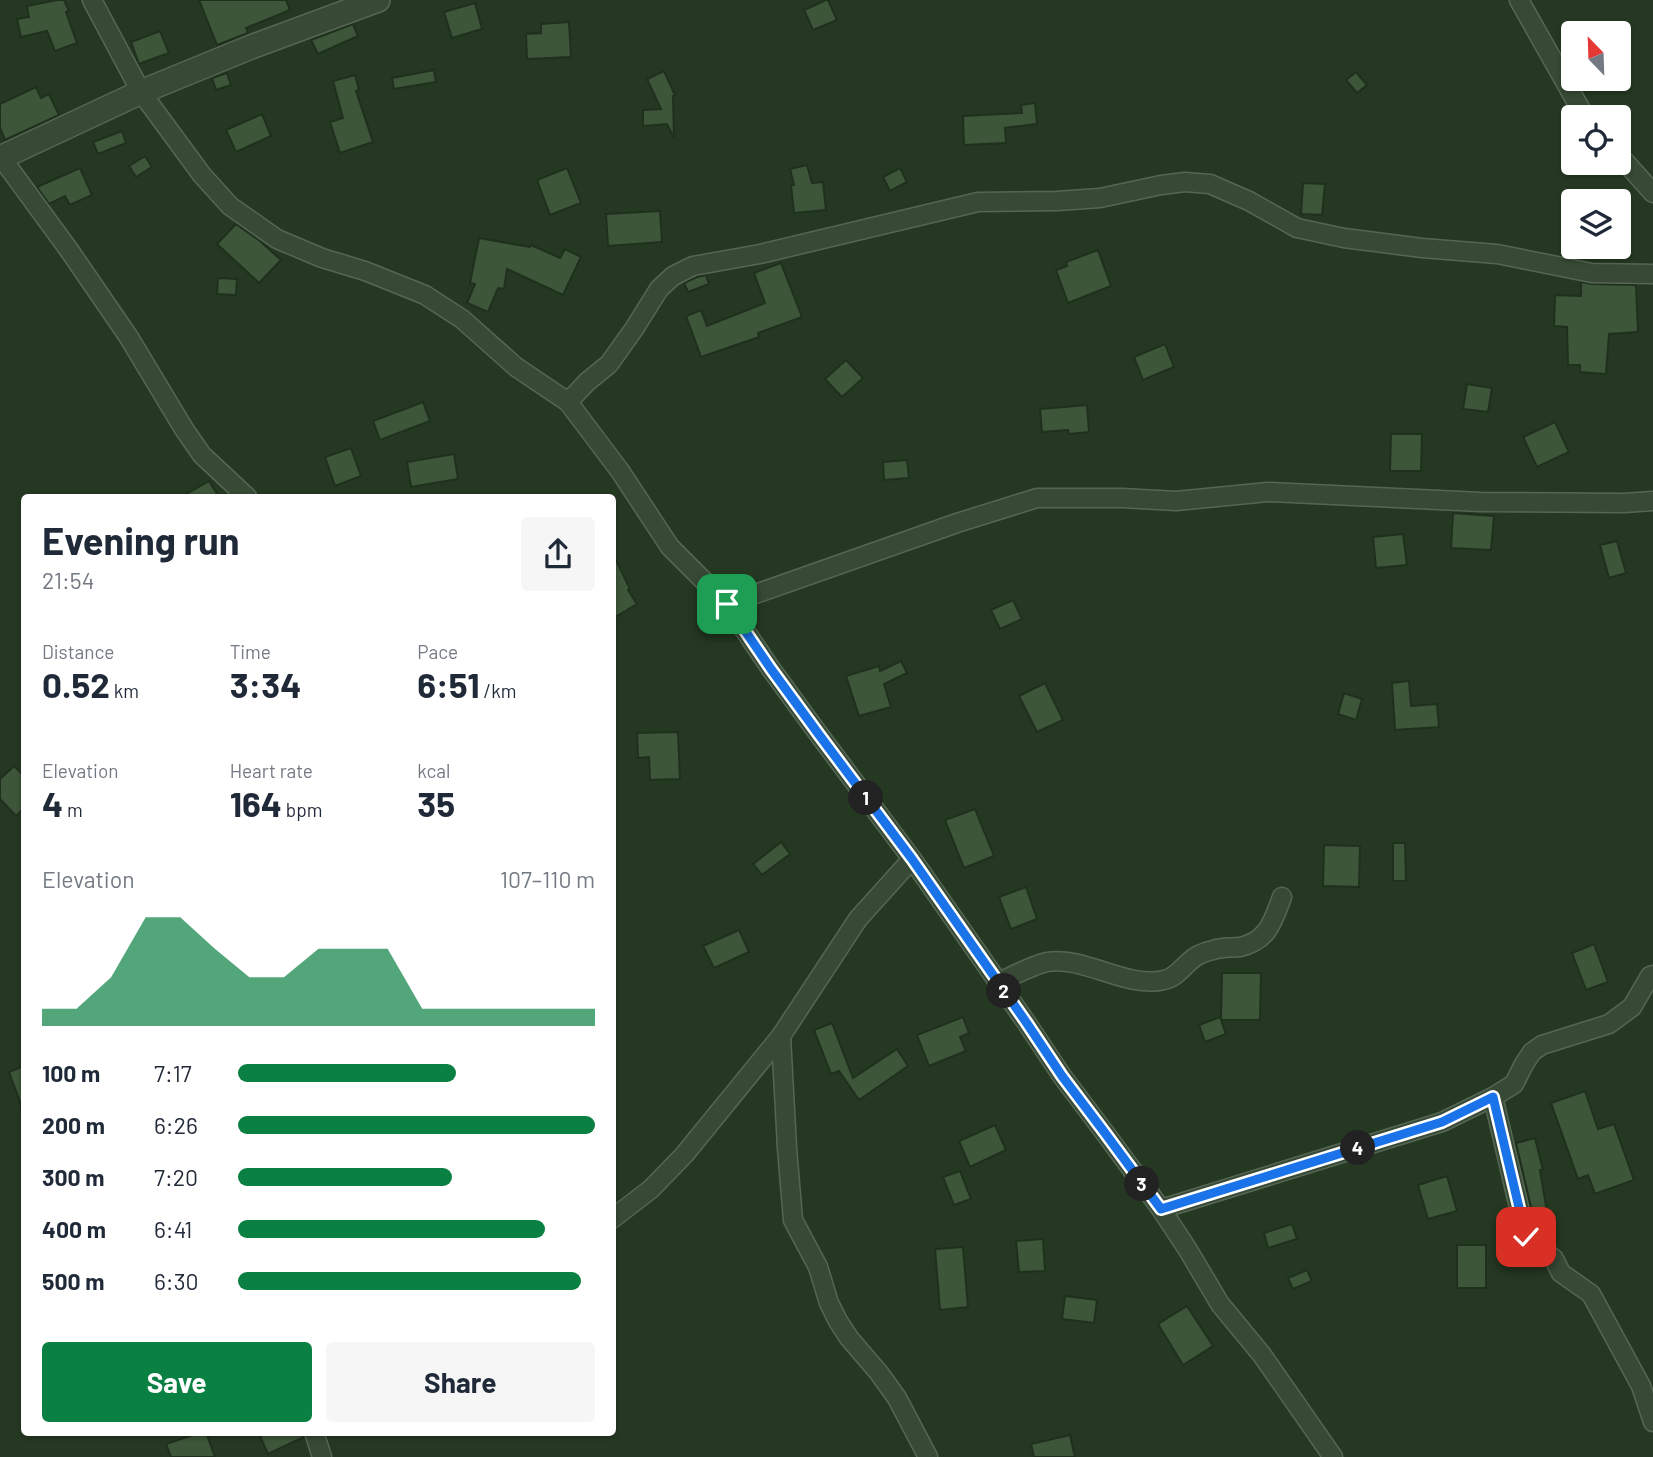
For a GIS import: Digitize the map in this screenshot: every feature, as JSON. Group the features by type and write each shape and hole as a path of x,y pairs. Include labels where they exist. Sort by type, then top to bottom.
{"street":[{"path":"92,0 141,92 202,175 230,206 277,239 425,295 462,318 516,367 568,402 620,471 670,547 727,604 771,669 912,859 1062,1076 1161,1209 1220,1304 1262,1355 1333,1457"},
{"path":"244,494 202,454 128,336 0,157 141,92 377,0"},
{"path":"1519,0 1578,105"},
{"path":"1631,168 1653,193"},
{"path":"568,402 609,364 635,329 659,289 673,276 693,266 760,254 978,202 1100,198 1161,185 1185,182 1210,184 1249,201 1297,228 1343,238 1497,254 1591,272 1653,274"},
{"path":"727,604 957,523 1037,498 1176,501 1268,492 1481,502 1653,501"},
{"path":"616,1216 651,1189 684,1155 781,1037 858,919 912,859"},
{"path":"998,983 1048,962 1071,962 1145,981 1165,980 1181,972 1201,954 1218,948 1253,943 1271,927 1282,897"},
{"path":"1161,1209 1442,1122 1514,1084 1532,1052 1542,1045 1609,1024 1632,1007 1653,975"},
{"path":"781,1037 793,1220 818,1267 829,1303 838,1321 897,1398 928,1457"},
{"path":"1493,1097 1526,1237 1531,1244 1554,1259 1561,1273 1591,1294 1641,1386 1653,1422"},
{"path":"315,1436 322,1457"}],"building":[{"path":"64,0 77,43 55,51 47,31 21,37 17,19 29,17 27,6"},
{"path":"199,0 286,0 290,10 246,28 248,33 217,45"},
{"path":"826,0 837,20 813,30 804,10"},
{"path":"475,3 482,29 452,38 444,12"},
{"path":"569,22 571,57 527,59 526,34 541,33 541,24"},
{"path":"353,24 358,36 318,54 311,40"},
{"path":"160,31 169,53 139,64 131,42"},
{"path":"434,70 436,82 394,89 392,78"},
{"path":"664,71 675,95 674,138 667,124 643,126 643,110 661,109 647,79"},
{"path":"1356,72 1367,85 1357,93 1346,80"},
{"path":"227,73 231,85 216,90 212,78"},
{"path":"355,75 359,90 356,91 373,142 340,153 330,122 343,118 333,81"},
{"path":"36,87 41,98 49,94 59,115 5,140 0,128 0,104"},
{"path":"1035,103 1037,124 1005,128 1006,143 964,145 963,116 1022,113 1021,105"},
{"path":"262,114 271,136 236,152 226,130"},
{"path":"122,131 126,143 98,154 93,142"},
{"path":"145,156 152,167 136,177 129,166"},
{"path":"807,165 812,183 823,182 826,210 794,213 791,185 794,185 790,169"},
{"path":"80,168 92,195 70,205 65,196 49,204 37,187"},
{"path":"567,168 581,203 550,215 537,180"},
{"path":"900,168 907,182 890,191 883,177"},
{"path":"1303,183 1325,184 1322,215 1301,214"},
{"path":"660,211 662,242 608,246 606,214"},
{"path":"236,224 281,260 259,283 217,244"},
{"path":"479,238 530,247 531,245 560,258 565,249 581,257 563,295 507,269 504,289 498,288 488,312 467,303 475,284 470,283"},
{"path":"1098,250 1111,286 1068,303 1056,270 1067,266 1066,262"},
{"path":"781,263 802,317 758,333 759,337 701,357 686,316 701,310 707,326 765,303 754,273"},
{"path":"706,275 709,284 688,292 684,283"},
{"path":"218,278 237,279 236,295 217,294"},
{"path":"1581,282 1636,285 1638,332 1609,334 1606,374 1580,372 1580,365 1568,365 1567,327 1554,326 1555,295 1581,296"},
{"path":"1165,344 1174,367 1143,380 1134,357"},
{"path":"846,360 863,378 842,397 825,379"},
{"path":"1467,384 1492,388 1488,412 1463,409"},
{"path":"423,402 430,421 380,440 373,421"},
{"path":"1087,405 1089,432 1042,432 1040,409"},
{"path":"1555,422 1569,452 1537,467 1523,437"},
{"path":"1391,434 1422,434 1421,471 1390,471"},
{"path":"351,448 361,476 335,486 325,457"},
{"path":"454,454 458,479 411,487 407,462"},
{"path":"907,460 909,478 884,480 883,462"},
{"path":"209,481 217,494 186,494"},
{"path":"1453,513 1494,516 1491,550 1451,548"},
{"path":"1403,534 1407,565 1376,568 1373,537"},
{"path":"1617,541 1626,573 1609,578 1600,545"},
{"path":"616,560 630,589 628,590 637,604 616,617"},
{"path":"1013,600 1022,619 1000,629 991,610"},
{"path":"901,661 907,673 884,684 891,707 859,716 846,676 879,666 880,671"},
{"path":"1409,681 1411,706 1437,704 1439,727 1395,730 1392,683"},
{"path":"1045,683 1063,720 1037,732 1019,696"},
{"path":"1344,693 1362,699 1356,720 1338,714"},
{"path":"678,732 680,779 650,780 649,757 638,758 637,733"},
{"path":"14,766 21,773 21,811 16,816 0,799 0,779"},
{"path":"975,809 994,856 964,868 945,820"},
{"path":"781,842 790,854 762,875 753,864"},
{"path":"1393,843 1405,843 1406,881 1393,881"},
{"path":"1324,845 1360,846 1359,887 1323,886"},
{"path":"1026,887 1037,919 1011,929 999,897"},
{"path":"739,930 749,952 714,968 703,946"},
{"path":"1594,944 1608,982 1586,990 1572,953"},
{"path":"1222,973 1261,973 1260,1020 1221,1020"},
{"path":"963,1017 969,1033 960,1037 966,1051 929,1066 917,1035"},
{"path":"1220,1017 1226,1034 1205,1042 1199,1025"},
{"path":"832,1023 853,1078 897,1049 908,1066 859,1100 839,1071 831,1074 814,1030"},
{"path":"21,1067 21,1105 9,1072"},
{"path":"1585,1091 1598,1129 1614,1124 1634,1180 1595,1194 1588,1175 1578,1179 1551,1103"},
{"path":"995,1125 1006,1150 970,1167 959,1141"},
{"path":"1535,1138 1543,1170 1540,1170 1548,1218 1534,1220 1516,1143"},
{"path":"960,1171 971,1199 954,1205 943,1177"},
{"path":"1447,1176 1457,1211 1428,1219 1418,1185"},
{"path":"1292,1224 1297,1239 1268,1248 1264,1233"},
{"path":"1043,1239 1045,1271 1019,1272 1016,1241"},
{"path":"1457,1245 1486,1245 1486,1288 1457,1288"},
{"path":"963,1247 968,1307 940,1310 935,1249"},
{"path":"1307,1270 1312,1281 1293,1289 1288,1278"},
{"path":"1065,1296 1097,1300 1094,1323 1062,1319"},
{"path":"1187,1306 1213,1346 1183,1365 1158,1324"},
{"path":"1070,1435 1075,1457 1034,1457 1031,1444"},
{"path":"190,1436 207,1436 215,1457 171,1457 166,1444"},
{"path":"260,1436 304,1436 304,1437 268,1454"}],"route":[{"path":"727,604 771,669 912,859 1062,1076 1161,1209 1442,1122 1493,1097 1526,1237"}]}
